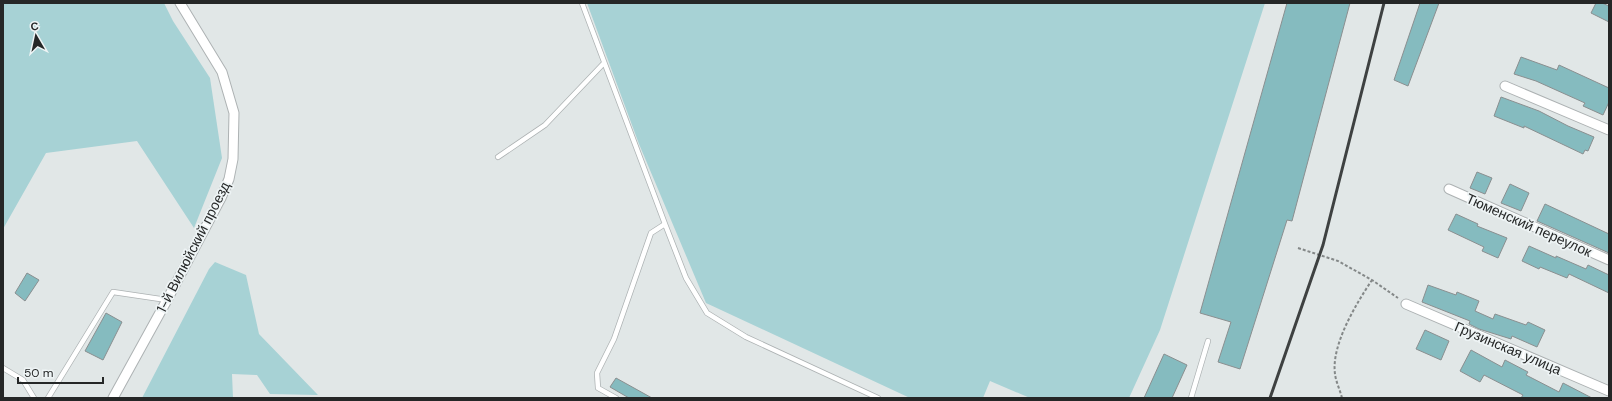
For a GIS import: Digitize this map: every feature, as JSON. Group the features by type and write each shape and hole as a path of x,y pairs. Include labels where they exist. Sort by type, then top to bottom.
{"street":[{"name":"1-й Вилюйский проезд","path":"113,398 168,300 221,198 229,179 233,159 234,113 222,72 180,3"},
{"path":"1505,86 1609,130"},
{"name":"Тюменский переулок","path":"1449,189 1609,260"},
{"name":"Грузинская улица","path":"1406,304 1609,391"}],"lane":[{"path":"582,3 686,278 707,313 746,337 878,398"},
{"path":"498,157 545,125 604,63"},
{"path":"616,398 598,388 597,373 614,339 651,233 665,224"},
{"path":"48,398 113,292 168,300"},
{"path":"1191,398 1208,341"},
{"path":"3,368 23,380 34,398"}],"path":[{"path":"1298,248 1338,261 1372,280 1406,304"},
{"path":"1342,398 1335,373 1338,346 1354,307 1372,280"}],"shaded area":[{"path":"3,3 164,3 173,21 210,78 222,158 194,228 137,141 46,153 3,229"},
{"path":"587,3 1265,3 1160,330 1129,398 1030,398 990,381 983,398 910,398 706,303 639,144"},
{"path":"215,262 246,275 259,334 318,395 270,394 257,375 232,374 233,398 142,398 209,269"}],"building":[{"path":"1287,3 1350,3 1292,221 1287,220 1240,369 1218,362 1231,322 1200,313"},
{"path":"1420,3 1439,3 1408,86 1394,80"},
{"path":"1596,3 1602,3 1609,6 1609,22 1591,13"},
{"path":"1521,57 1557,70 1559,65 1609,88 1609,102 1603,115 1583,106 1585,103 1536,81 1514,74"},
{"path":"1501,97 1539,111 1594,137 1588,151 1585,150 1583,154 1524,126 1524,128 1494,116"},
{"path":"1477,172 1492,178 1485,194 1470,188"},
{"path":"1510,184 1529,193 1521,211 1501,203"},
{"path":"1545,204 1609,234 1609,253 1537,221"},
{"path":"1456,214 1478,224 1477,226 1507,238 1498,258 1482,251 1484,247 1448,230"},
{"path":"1529,246 1586,269 1588,265 1609,275 1609,293 1569,274 1567,278 1540,267 1539,269 1522,261"},
{"path":"27,273 39,280 25,301 15,293"},
{"path":"1428,285 1456,295 1457,292 1479,301 1475,311 1493,319 1495,314 1526,325 1528,322 1545,330 1537,347 1512,336 1511,339 1479,329 1469,324 1470,321 1422,302"},
{"path":"106,313 122,322 103,360 85,351"},
{"path":"1425,330 1449,341 1441,360 1416,349"},
{"path":"1471,350 1502,367 1505,360 1528,372 1526,375 1559,392 1563,383 1592,398 1521,398 1523,395 1484,375 1480,382 1460,371"},
{"path":"1164,354 1187,365 1172,398 1144,398"},
{"path":"616,378 652,398 629,398 610,387"}],"railway":[{"path":"1270,398 1323,245 1384,3"}]}
